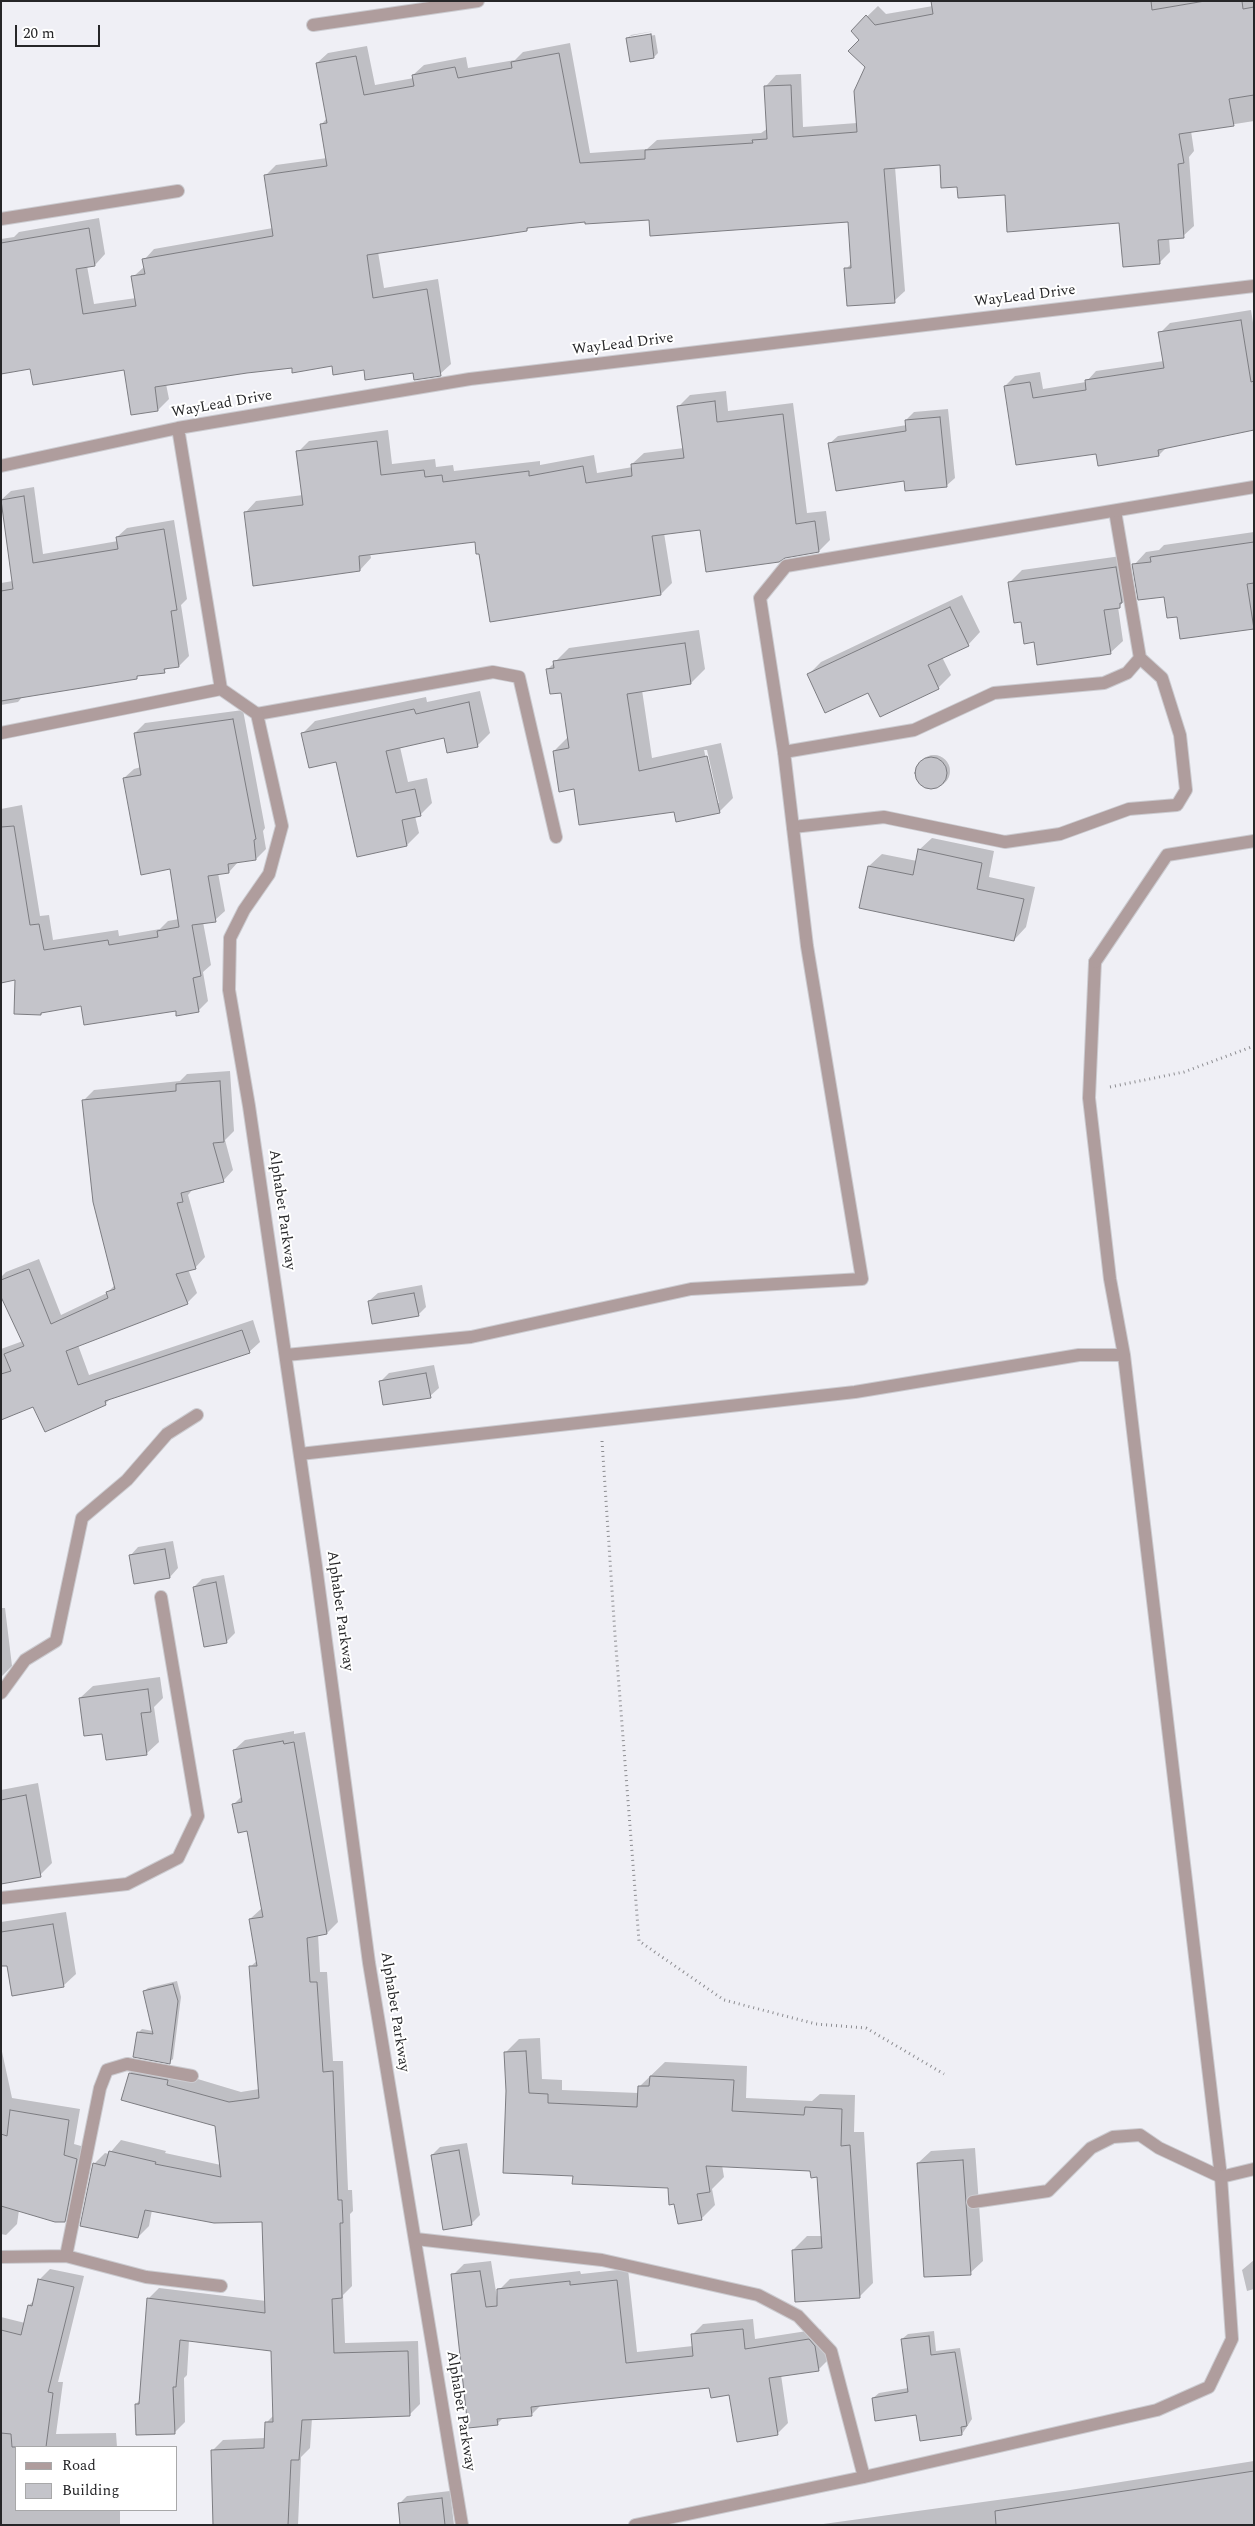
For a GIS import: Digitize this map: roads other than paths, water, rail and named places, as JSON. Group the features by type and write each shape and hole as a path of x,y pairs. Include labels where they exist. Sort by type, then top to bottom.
{"street":[{"path":"313,24 478,1"},
{"path":"1,219 178,191"},
{"name":"WayLead Drive","path":"1,466 178,428 470,379 1254,286"},
{"path":"178,428 221,689 257,714 493,672 519,677 556,838"},
{"path":"286,1355 472,1337 691,1289 862,1279 807,946 784,752 760,598 786,566 1254,487"},
{"path":"793,827 884,816 1005,842 1060,834 1129,809 1176,805 1186,790 1180,735 1162,678 1140,658 1115,511"},
{"path":"784,752 914,730 994,693 1104,683 1128,673 1140,658"},
{"path":"1,733 221,689"},
{"name":"Alphabet Parkway","path":"257,714 282,826 269,874 244,910 230,938 229,990 250,1106 286,1355 369,1963 462,2525"},
{"path":"635,2525 864,2477 1157,2410 1209,2387 1232,2339 1222,2177 1124,1355 1110,1279 1089,1098 1095,962 1167,855 1254,841"},
{"path":"300,1454 855,1392 1079,1355 1124,1355"},
{"path":"1,1693 25,1660 56,1640 82,1518 127,1480 167,1434 197,1415"},
{"path":"1,1898 127,1884 178,1858 198,1816 161,1597"},
{"path":"66,2256 100,2088 108,2070 127,2064 192,2076"},
{"path":"973,2202 1048,2191 1091,2148 1114,2137 1140,2135 1159,2148 1222,2177 1254,2169"},
{"path":"416,2239 602,2260 758,2295 798,2316 831,2351 864,2477"},
{"path":"1,2257 66,2256 146,2276 221,2286"}]}
